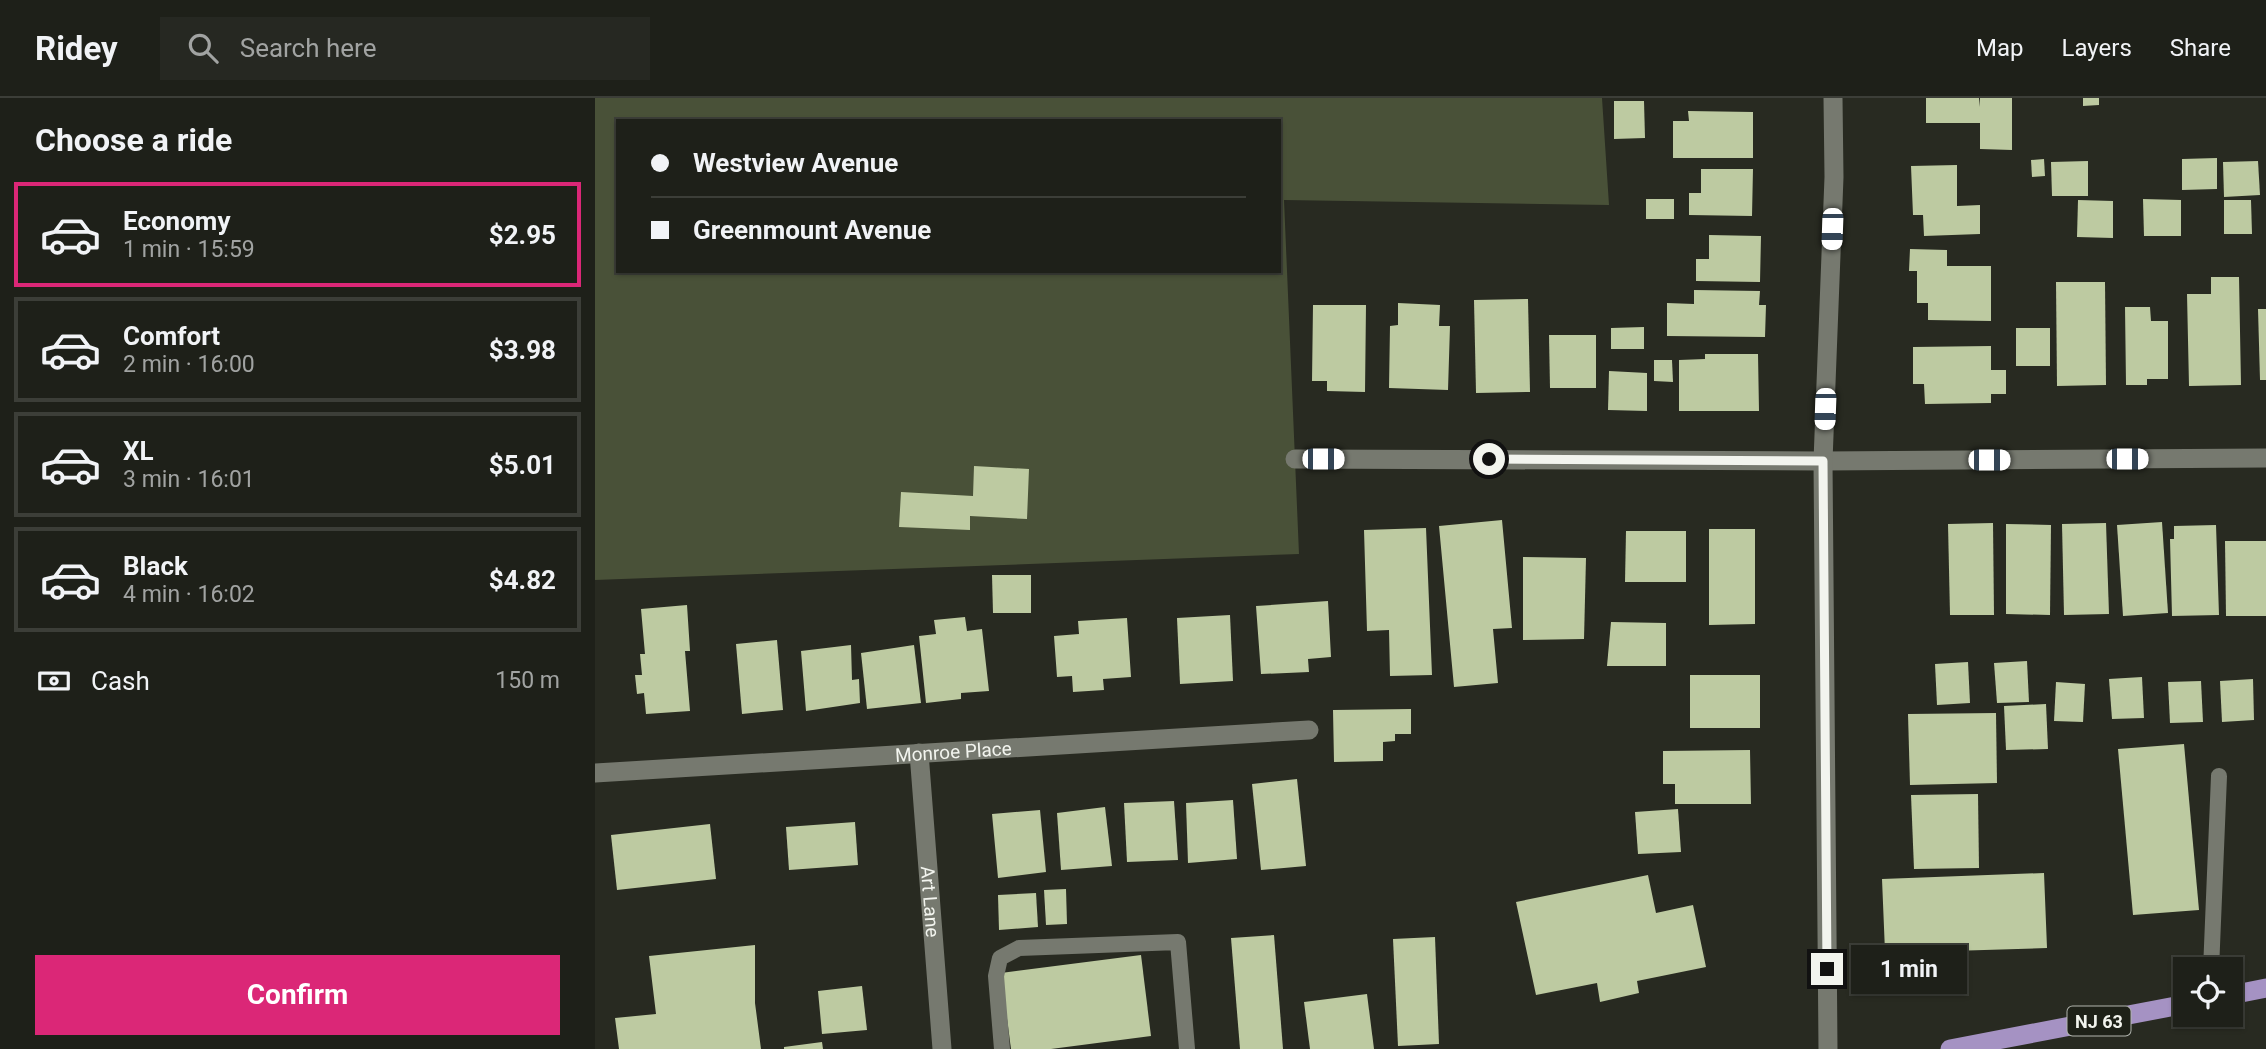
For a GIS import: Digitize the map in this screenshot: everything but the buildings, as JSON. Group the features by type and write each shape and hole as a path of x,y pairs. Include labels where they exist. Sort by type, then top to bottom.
{"main road":[{"path":"2243,993 2266,988"},
{"name":"NJ 63","path":"1950,1049 2173,1006"}],"street":[{"path":"1828,1049 1823,461 1834,177 1833,98"},
{"path":"1295,459 1823,461 2266,458"},
{"name":"Monroe Place","path":"595,772 1310,730"},
{"name":"Art Lane","path":"919,753 942,1049"}],"lane":[{"path":"2212,957 2219,776"},
{"path":"1002,1049 996,976 1000,958 1019,948 1178,942 1187,1049"}],"green space":[{"path":"595,98 1602,98 1609,205 1284,200 1299,554 595,580"}],"route":[{"path":"1489,459 1823,461 1827,969"}]}
